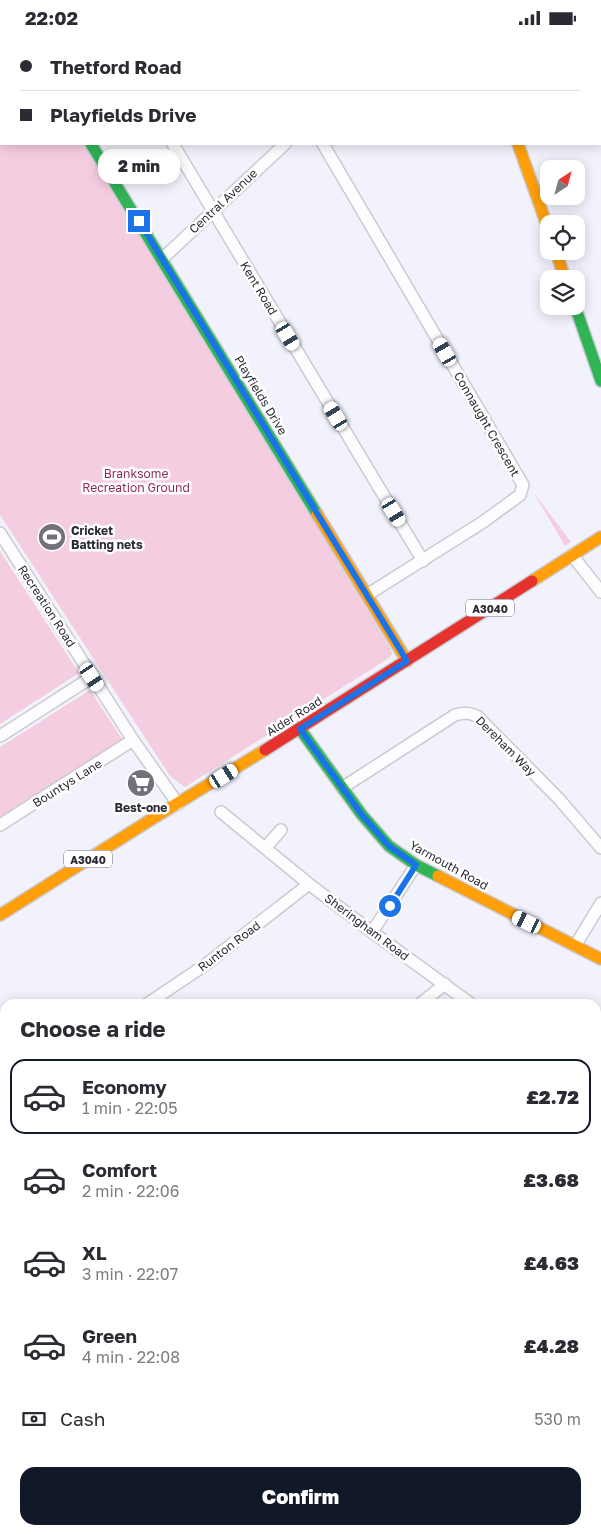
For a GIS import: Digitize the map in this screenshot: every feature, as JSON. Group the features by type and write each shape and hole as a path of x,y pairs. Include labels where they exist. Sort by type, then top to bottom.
{"street":[{"name":"Playfields Drive","path":"92,145 407,661"},
{"name":"Kent Road","path":"174,145 423,561"},
{"name":"Central Avenue","path":"162,259 284,145"},
{"name":"Connaught Crescent","path":"324,145 523,485 520,495 483,522 367,595"},
{"path":"518,145 543,215"},
{"path":"578,315 601,381"},
{"name":"Recreation Road","path":"0,533 133,740 178,804"},
{"name":"Alder Road","path":"0,915 300,729 601,537"},
{"path":"572,555 601,592"},
{"path":"0,736 92,677"},
{"name":"Dereham Way","path":"342,788 455,715 472,713 559,799 601,848"},
{"name":"Yarmouth Road","path":"300,729 362,815 389,846 416,865 462,890 601,959"},
{"name":"Bountys Lane","path":"0,825 133,740"},
{"name":"Sheringham Road","path":"221,812 372,932 464,999"},
{"path":"265,848 281,830"},
{"path":"372,932 416,865"},
{"name":"Runton Road","path":"154,999 205,965 310,884"},
{"path":"576,946 601,903"},
{"path":"426,999 444,984"}],"green space":[{"name":"Branksome Recreation Ground","path":"0,145 86,145 391,649 392,654 389,658 185,787 170,776 0,515"},
{"path":"534,493 571,542 565,546"},
{"path":"0,551 79,673 0,724"},
{"path":"90,690 124,742 0,821 0,747"}],"traffic: fast":[{"path":"92,145 317,514"},
{"path":"578,315 601,381"},
{"path":"300,729 362,815 389,846 416,865 438,876"}],"traffic: slow":[{"path":"518,145 543,215"},
{"path":"559,260 562,270"},
{"path":"317,514 407,661"},
{"path":"532,581 601,537"},
{"path":"0,915 265,750"},
{"path":"438,876 601,959"}],"traffic: jam":[{"path":"265,750 532,581"}],"place":[{"name":"Cricket Batting nets","path":"52,537"},
{"name":"Best-one","path":"141,783"}],"route":[{"path":"139,221 407,661 300,729 362,815 389,846 416,865 390,906"}]}
